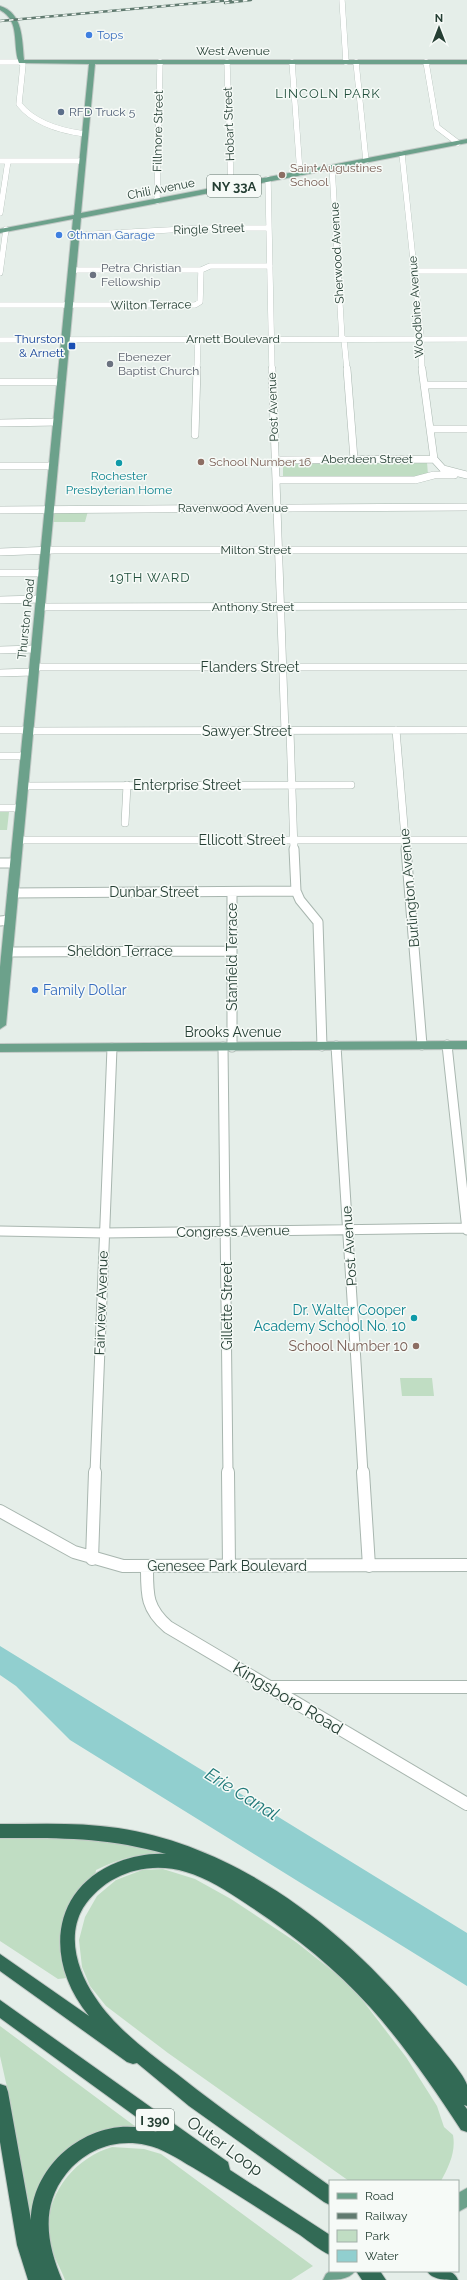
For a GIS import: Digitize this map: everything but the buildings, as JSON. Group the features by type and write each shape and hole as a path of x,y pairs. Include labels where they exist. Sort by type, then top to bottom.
{"highway":[{"path":"0,1831 94,1832 134,1837 184,1852 240,1879 302,1919 365,1972 418,2030 467,2098"},
{"path":"201,2104 135,2049 106,2022 82,1993 70,1970 66,1939 69,1923 79,1901 101,1879 132,1864 163,1861 192,1867 246,1895 308,1936 348,1970 386,2012 423,2059 467,2124"},
{"name":"Outer Loop","path":"0,1962 329,2195"},
{"name":"Outer Loop","path":"0,2008 329,2245"},
{"path":"0,2092 26,2245 37,2280"},
{"path":"53,2280 43,2256 38,2234 40,2212 46,2191 62,2166 80,2149 100,2139 115,2135 138,2135 160,2141 230,2180 311,2232"},
{"path":"366,2272 377,2280"}],"main road":[{"path":"0,8 11,14 18,28 21,62"},
{"name":"West Avenue","path":"21,62 467,62"},
{"name":"Thurston Road","path":"0,1026 2,981 7,952 5,920 12,893 23,786 49,509 67,339 92,62"},
{"name":"Chili Avenue","path":"3,230 467,141"},
{"name":"Brooks Avenue","path":"0,1048 467,1045"},
{"path":"332,2280 344,2272"}],"street":[{"path":"342,0 346,62"},
{"name":"West Avenue","path":"0,62 21,62"},
{"path":"21,62 24,69 19,101 21,107 31,116 45,122 85,134"},
{"name":"Fillmore Street","path":"157,201 160,62"},
{"name":"Hobart Street","path":"227,62 231,187"},
{"path":"292,62 300,173"},
{"path":"356,62 366,161"},
{"path":"426,62 437,127 458,143"},
{"name":"Woodbine Avenue","path":"402,154 424,385 434,460"},
{"path":"0,161 82,161"},
{"path":"0,213 8,161"},
{"name":"Sherwood Avenue","path":"332,167 343,339 354,459"},
{"name":"Post Avenue","path":"268,180 271,339 283,667 287,731 293,785 296,891"},
{"name":"Ringle Street","path":"76,235 205,228 269,228"},
{"path":"0,273 3,230"},
{"path":"73,270 201,270 214,266 270,266"},
{"name":"Wilton Terrace","path":"69,305 197,304 200,302 201,270"},
{"path":"414,271 467,271"},
{"path":"0,305 69,305"},
{"path":"195,435 198,339"},
{"name":"Arnett Boulevard","path":"0,340 467,339"},
{"path":"0,382 62,382"},
{"path":"424,385 467,385"},
{"path":"0,423 58,422"},
{"path":"430,429 467,430"},
{"name":"Aberdeen Street","path":"275,460 434,460 446,470 467,475"},
{"path":"434,460 434,475"},
{"path":"0,466 54,466"},
{"name":"Aberdeen Street","path":"276,480 418,480 434,475 467,475"},
{"name":"Ravenwood Avenue","path":"0,510 467,508"},
{"name":"Milton Street","path":"0,552 279,549 467,550"},
{"path":"0,573 43,573"},
{"name":"Anthony Street","path":"0,600 40,603 281,607 467,606"},
{"path":"0,650 36,649"},
{"name":"Flanders Street","path":"0,672 34,670 283,667 467,667"},
{"name":"Sawyer Street","path":"0,730 467,730"},
{"name":"Burlington Avenue","path":"396,730 422,1045"},
{"path":"0,756 25,756"},
{"path":"125,822 127,785"},
{"name":"Enterprise Street","path":"23,786 351,785"},
{"path":"0,808 20,808"},
{"name":"Ellicott Street","path":"17,840 467,840"},
{"path":"0,863 15,863"},
{"path":"296,891 299,900 315,916 318,922 322,1046"},
{"name":"Dunbar Street","path":"12,893 296,891"},
{"name":"Stanfield Terrace","path":"228,1047 232,951 232,892"},
{"name":"Sheldon Terrace","path":"7,952 232,951"},
{"path":"447,1045 467,1229"},
{"name":"Post Avenue","path":"336,1046 368,1566"},
{"name":"Gillette Street","path":"228,1047 227,1232 229,1566"},
{"name":"Fairview Avenue","path":"92,1559 112,1048"},
{"name":"Congress Avenue","path":"0,1231 104,1233 348,1229 467,1229"},
{"name":"Genesee Park Boulevard","path":"0,1511 72,1552 92,1559 123,1566 467,1565"},
{"name":"Kingsboro Road","path":"147,1567 148,1600 158,1619 467,1804"},
{"path":"270,1687 467,1687"}],"green space":[{"path":"427,462 428,475 422,477 283,477 283,463"},
{"path":"88,511 85,522 53,522 53,513"},
{"path":"0,812 9,812 7,830 0,830"},
{"path":"400,1378 432,1378 434,1396 402,1396"},
{"path":"0,1836 97,1838 173,1855 152,1854 133,1856 96,1870 95,1876 71,1912 65,1924 61,1936 60,1949 62,1963 67,1978 58,1979 0,1941"},
{"path":"163,1869 195,1879 231,1899 296,1942 339,1976 360,1997 406,2057 437,2106 444,2127 453,2135 453,2153 441,2180 348,2180 168,2053 106,2006 90,1986 82,1967 79,1940 85,1917 97,1896 116,1880 142,1870"},
{"path":"0,2026 136,2127 103,2130 89,2136 38,2193 31,2211 30,2237 11,2105 0,2056"},
{"path":"112,2147 144,2149 161,2154 313,2266 291,2280 65,2280 52,2250 48,2230 54,2199 62,2184 83,2161"}],"water":[{"path":"0,1646 467,1933 467,1986 70,1740 16,1686 0,1675"}],"railway":[{"path":"0,21 231,0"},
{"path":"225,3 251,0"}],"place":[{"name":"Tops","path":"89,35"},
{"name":"RFD Truck 5","path":"61,112"},
{"name":"Saint Augustines School","path":"282,175"},
{"name":"Othman Garage","path":"59,235"},
{"name":"Petra Christian Fellowship","path":"93,275"},
{"name":"Thurston & Arnett","path":"72,346"},
{"name":"Ebenezer Baptist Church","path":"110,364"},
{"name":"School Number 16","path":"201,462"},
{"name":"Rochester Presbyterian Home","path":"119,463"},
{"name":"Family Dollar","path":"35,990"},
{"name":"Dr. Walter Cooper Academy School No. 10","path":"414,1318"},
{"name":"School Number 10","path":"416,1346"}],"district":[{"name":"LINCOLN PARK","path":"328,93"},
{"name":"19TH WARD","path":"150,577"}],"water label":[{"name":"Erie Canal","path":"242,1794"}]}
